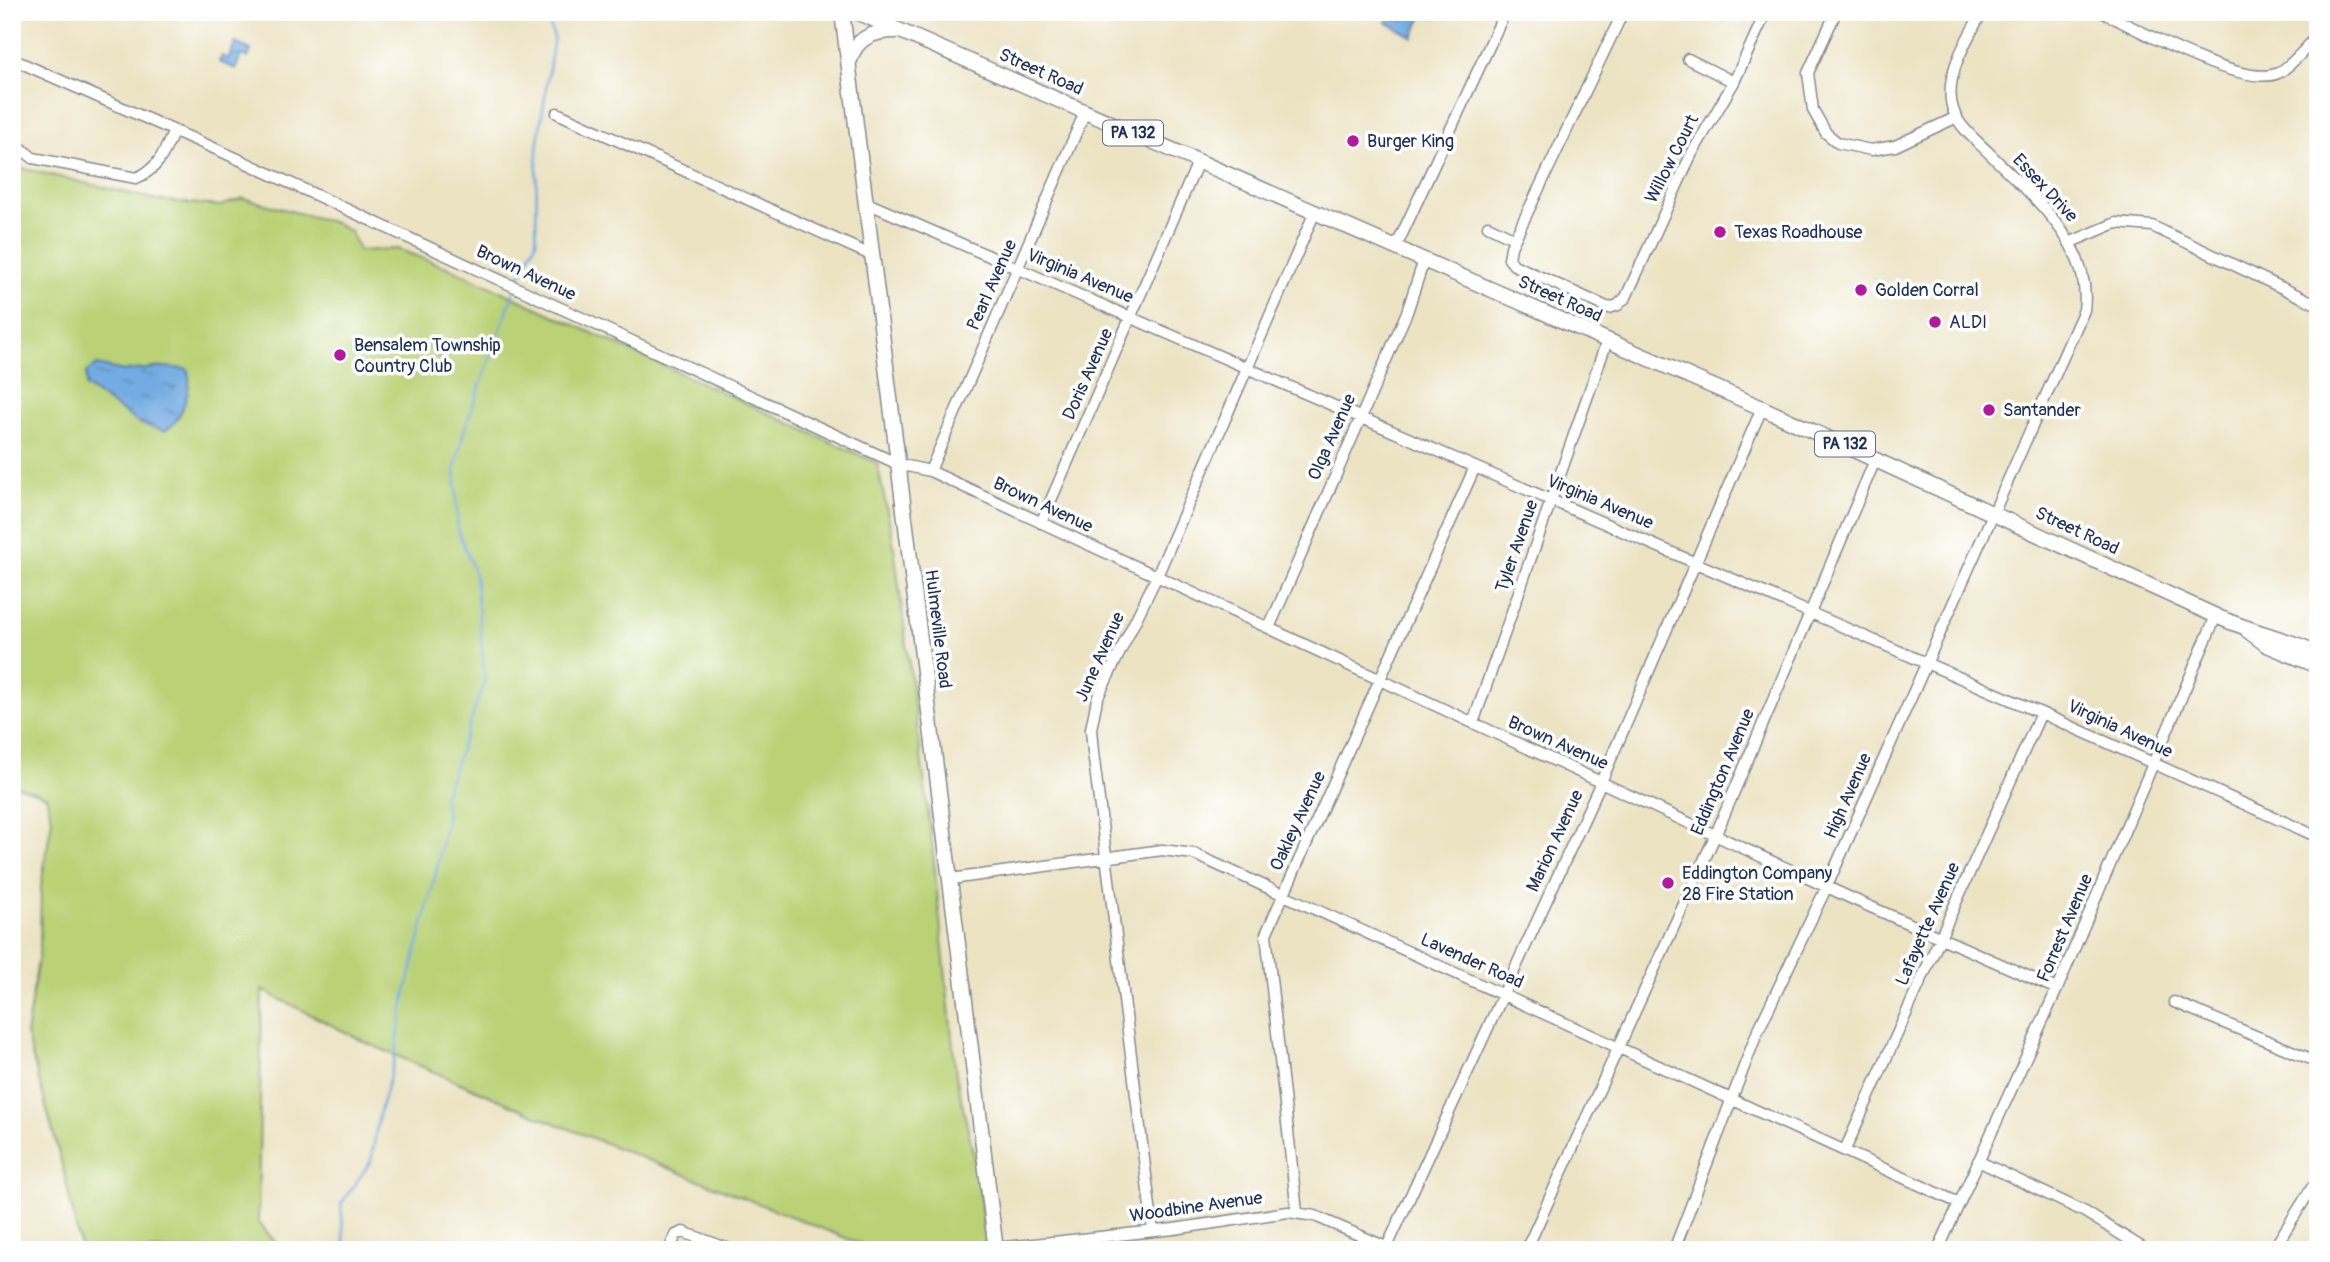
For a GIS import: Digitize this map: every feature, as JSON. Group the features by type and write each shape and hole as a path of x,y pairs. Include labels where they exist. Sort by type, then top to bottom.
{"main road":[{"name":"Hulmeville Road","path":"842,12 996,1249"},
{"name":"Street Road","path":"857,12 1876,458 2216,616 2244,628 2272,634 2318,653"},
{"path":"849,61 855,46 868,36 900,31"},
{"name":"Street Road","path":"2244,628 2267,645 2318,666"}],"street":[{"path":"1396,247 1505,12"},
{"path":"1488,226 1515,239 1623,12"},
{"name":"Willow Court","path":"1515,239 1510,259 1514,265 1600,305 1609,308 1618,305 1626,297 1691,155 1734,82 1766,12"},
{"path":"1836,12 1808,73 1813,110 1826,133 1838,143 1871,150 1895,146 1957,117 1952,93 1954,73 1961,51 1982,12"},
{"path":"2102,12 2212,64 2234,73 2255,76 2277,73 2318,36"},
{"name":"Brown Avenue","path":"12,59 898,464 930,471 1827,886 2057,989"},
{"path":"1688,59 1734,82"},
{"name":"Pearl Avenue","path":"930,471 1085,112"},
{"path":"557,113 873,256"},
{"name":"Essex Drive","path":"1957,117 2071,242 2087,288 2084,310 1992,512"},
{"path":"17,145 33,158 136,178 150,172 159,162 174,131"},
{"name":"Doris Avenue","path":"1041,523 1133,317 1198,162"},
{"name":"Virginia Avenue","path":"867,203 2041,713 2318,837"},
{"name":"June Avenue","path":"1153,1231 1093,751 1092,716 1097,699 1157,576 1314,214"},
{"path":"2071,242 2116,223 2152,226 2318,305"},
{"name":"Olga Avenue","path":"1269,628 1406,312 1424,260"},
{"name":"Tyler Avenue","path":"1473,723 1607,341"},
{"name":"Marion Avenue","path":"1390,1248 1601,782 1762,408"},
{"name":"Eddington Avenue","path":"1526,1250 1716,834 1808,612 1835,558 1876,458"},
{"name":"Oakley Avenue","path":"1297,1212 1265,942 1283,894 1382,681 1475,467"},
{"name":"High Avenue","path":"1674,1250 1757,1033 1827,886 1992,512"},
{"name":"Forrest Avenue","path":"1938,1250 2057,989 2216,616"},
{"name":"Lafayette Avenue","path":"1845,1150 2041,713"},
{"name":"Lavender Road","path":"951,879 1162,850 1185,852 1283,894 1959,1203"},
{"path":"2174,1002 2318,1062"},
{"path":"1978,1161 2085,1212 2147,1250"},
{"path":"2273,1250 2318,1178"},
{"name":"Woodbine Avenue","path":"996,1249 1297,1212 1325,1220 1390,1248"},
{"path":"669,1250 676,1235 683,1232 732,1250"}],"green space":[{"path":"12,166 157,200 220,206 243,198 335,223 351,232 359,251 397,249 452,269 877,463 893,540 931,833 956,1075 979,1180 985,1250 876,1250 539,1117 367,1043 262,990 258,1222 282,1250 81,1250 63,1168 26,1034 40,947 41,886 52,819 46,796 12,784"}],"sand":[{"path":"430,339 440,345 453,346 453,353 437,358 427,344"}],"water":[{"path":"1406,12 1440,12 1438,18 1422,16 1413,37 1386,22 1390,14 1404,16"},
{"path":"235,43 251,50 248,58 241,55 236,69 219,62 222,56 228,59"},
{"path":"97,365 124,371 165,367 187,369 187,393 175,421 164,431 141,424 86,387 86,372"}],"waterway":[{"path":"516,285 536,242 537,148 554,37 545,12"},
{"path":"345,1250 341,1204 371,1161 379,1115 394,1061 405,996 436,873 447,813 443,798 485,681 475,574 458,531 455,468 464,431 514,292"}],"place":[{"name":"Burger King","path":"1353,141"},
{"name":"Texas Roadhouse","path":"1720,232"},
{"name":"Golden Corral","path":"1861,290"},
{"name":"ALDI","path":"1935,322"},
{"name":"Bensalem Township Country Club","path":"340,355"},
{"name":"Santander","path":"1989,410"},
{"name":"Eddington Company 28 Fire Station","path":"1668,883"}]}
